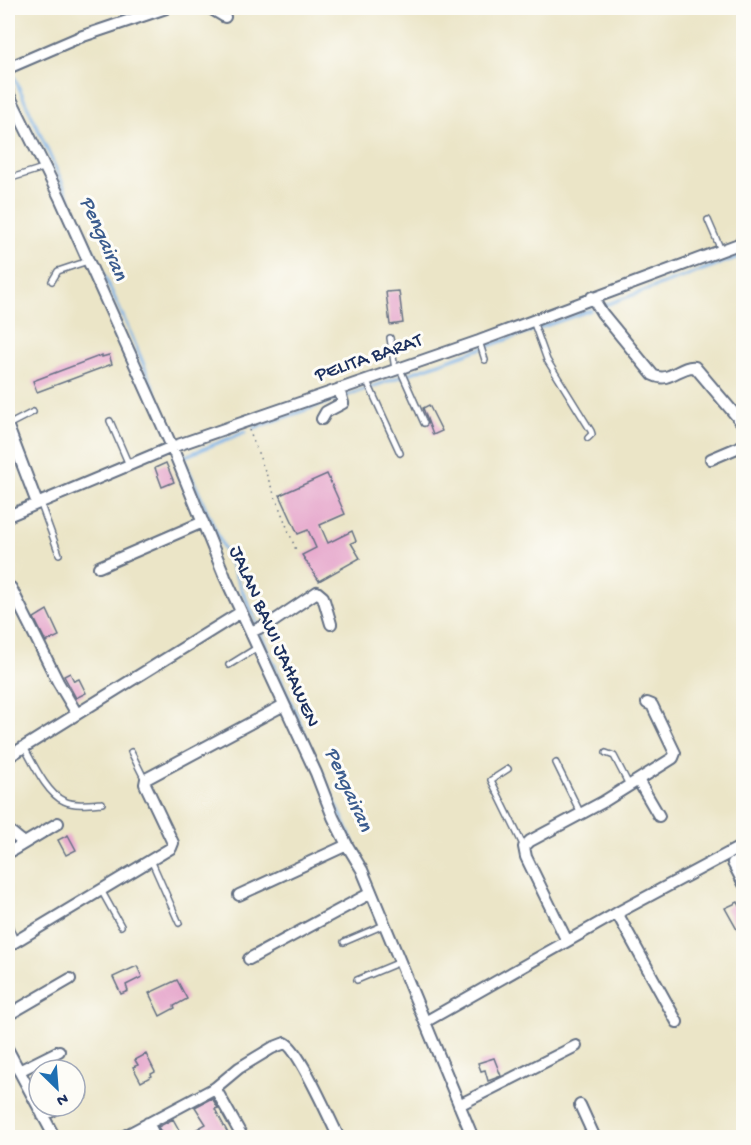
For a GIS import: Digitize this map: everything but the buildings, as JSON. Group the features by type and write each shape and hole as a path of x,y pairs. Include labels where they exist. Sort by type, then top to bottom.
{"street":[{"path":"8,68 80,37 166,8"},
{"path":"210,8 225,17"},
{"name":"JALAN BAWI JAHAWEN","path":"8,93 43,168 60,198 172,447 241,612 347,845 362,870 473,1137"},
{"name":"PELITA BARAT","path":"8,516 172,447 479,340 744,242"},
{"path":"592,297 600,311 653,375 662,379 690,366 696,366 744,425"},
{"path":"322,419 326,412 343,403 339,389"},
{"path":"8,426 38,503"},
{"path":"711,459 744,445"},
{"path":"99,567 203,522"},
{"path":"10,588 77,714"},
{"path":"250,632 274,621 317,592 323,597 331,624"},
{"path":"8,756 241,612"},
{"path":"567,941 525,857 524,847 530,841 581,814 673,758 675,753 652,705 647,703"},
{"path":"11,943 171,848 173,844 145,780 284,705"},
{"path":"634,783 659,816"},
{"path":"8,853 58,823"},
{"path":"8,830 24,843"},
{"path":"239,895 347,845"},
{"path":"425,1022 617,913 744,845"},
{"path":"733,863 744,884"},
{"path":"249,959 371,893"},
{"path":"617,913 677,1022"},
{"path":"8,1015 70,979"},
{"path":"122,1137 215,1088 239,1068 285,1043 289,1044 298,1058 339,1137"},
{"path":"459,1105 576,1046"},
{"path":"8,1050 27,1085"},
{"path":"19,1071 59,1051"},
{"path":"215,1088 243,1137"},
{"path":"580,1105 595,1137"},
{"path":"45,1118 55,1137"},
{"path":"148,1123 156,1137"}],"lane":[{"path":"8,179 43,168"},
{"path":"708,220 721,250"},
{"path":"52,281 58,271 88,261"},
{"path":"532,319 547,360 591,431 592,434 588,438"},
{"path":"390,338 397,368 424,423"},
{"path":"479,340 485,360"},
{"path":"366,379 400,453"},
{"path":"8,426 33,412"},
{"path":"110,422 129,465"},
{"path":"38,503 59,554"},
{"path":"228,665 258,647"},
{"path":"24,747 53,795 64,802 102,803"},
{"path":"131,752 145,780"},
{"path":"606,753 614,756 634,783"},
{"path":"556,763 581,814"},
{"path":"508,769 491,780 524,847"},
{"path":"151,860 179,923"},
{"path":"101,890 121,926"},
{"path":"8,923 11,943"},
{"path":"344,942 384,925"},
{"path":"357,980 400,963"}],"path":[{"path":"245,421 296,550"}],"waterway":[{"name":"Pengairan","path":"11,70 131,334 170,428"},
{"path":"605,305 744,255"},
{"path":"254,428 591,310"},
{"name":"Pengairan","path":"245,432 183,457 258,626"},
{"name":"Pengairan","path":"260,632 359,856"}]}
